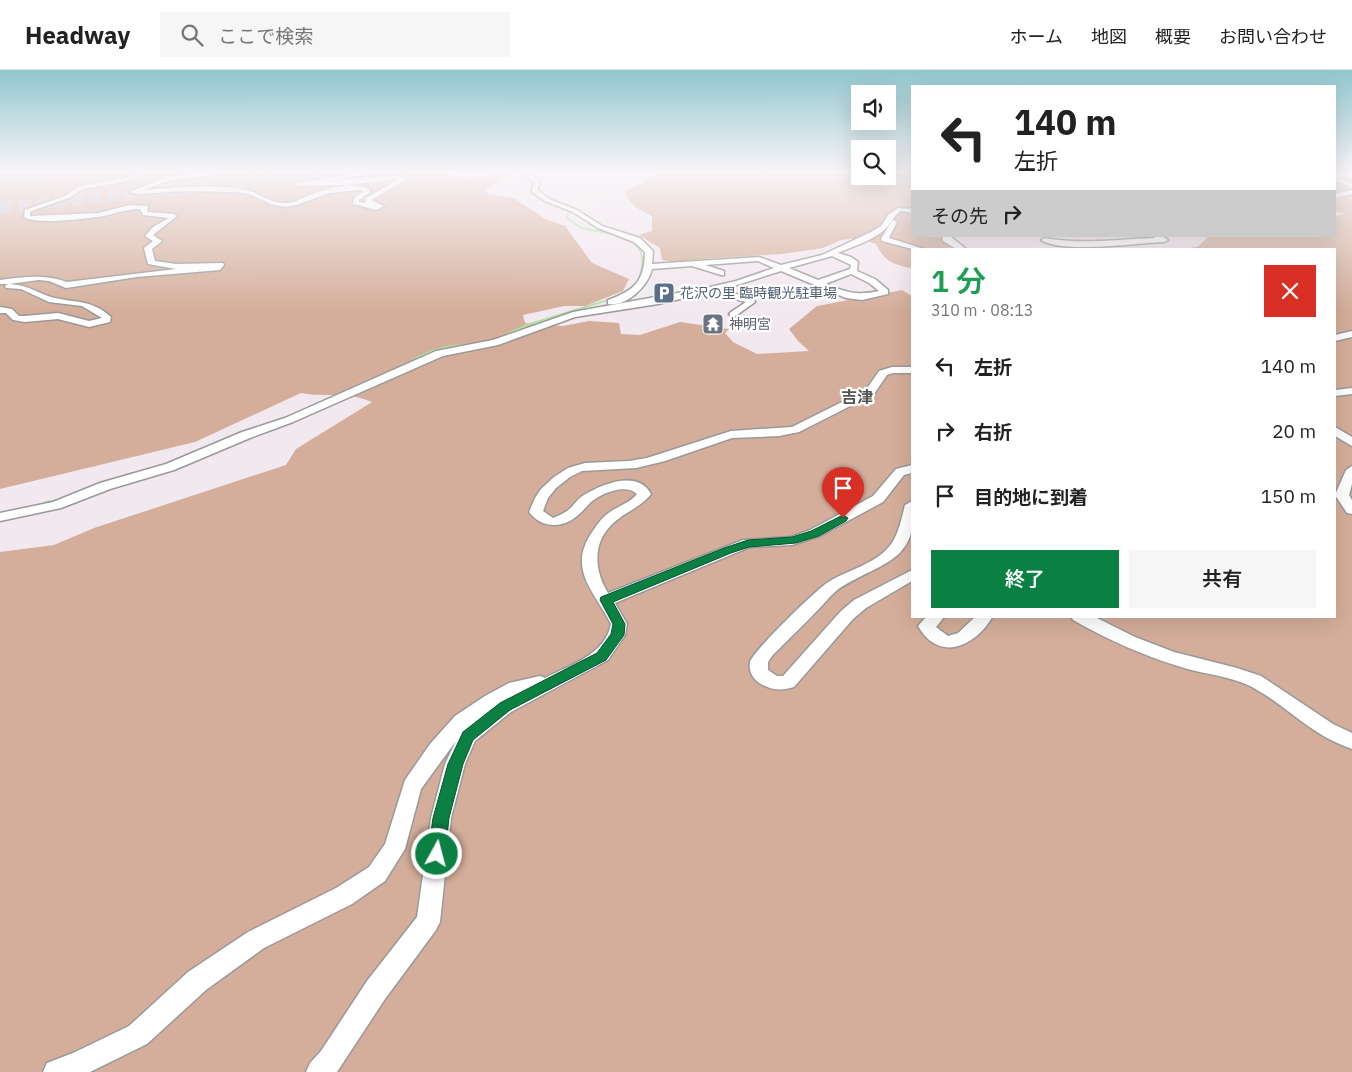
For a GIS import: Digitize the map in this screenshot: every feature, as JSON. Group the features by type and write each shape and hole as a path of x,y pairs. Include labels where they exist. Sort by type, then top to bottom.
{"street":[{"path":"30,218 51,218"},
{"path":"0,282 39,278 66,285 217,268 220,265 158,266 151,262 148,248 158,241 149,236 153,229 173,218"},
{"path":"585,218 600,228 629,236 643,244 649,251 645,281 640,287 586,312"},
{"path":"0,517 63,502 105,486 170,467 246,435 290,420 430,357 495,343 558,319 586,312 710,290 834,254 874,234 884,227 890,218"},
{"path":"892,218 894,223 885,239 916,248"},
{"path":"946,237 946,239 960,248"},
{"path":"1077,237 1044,240 1066,246 1093,246 1131,241 1164,240 1158,237"},
{"path":"834,254 852,261 855,264 853,271"},
{"path":"648,267 759,259 846,295 862,296 886,292 872,281 853,271 820,283"},
{"path":"693,264 721,273"},
{"path":"0,287 23,287 49,299 84,304 106,317 107,320 89,324 58,316 25,319 16,318 9,311 0,310"},
{"path":"710,290 737,296 751,302 734,314"},
{"path":"621,297 626,301 638,304"},
{"path":"1336,338 1352,334"},
{"path":"319,1072 330,1060 376,990 428,922 441,818 455,764 468,736 505,707 602,656 618,635 619,624 595,584 587,566 588,552 594,539 611,517 640,502 644,494 642,490 630,484 616,485 588,498 564,520 547,521 536,512 537,506 554,484 567,473 580,468 616,467 660,460 730,435 783,433 795,430 870,392 883,373 892,370 911,370"},
{"path":"1336,392 1352,391"},
{"path":"1336,432 1352,442"},
{"path":"606,600 748,543 792,541 815,533 878,499 900,472 911,469"},
{"path":"1352,470 1350,477 1343,485 1342,495 1352,510"},
{"path":"911,511 903,539 888,559 841,580 830,588 766,652 757,666 759,672 766,680 782,684 788,682 847,615 860,604 911,576"},
{"path":"935,618 926,626 931,634 939,640 954,643 966,636 980,624 984,618"},
{"path":"1084,618 1149,650 1183,661 1220,668 1255,681 1314,722 1352,741"},
{"path":"56,1072 78,1064 138,1035 197,981 256,940 344,896 377,874 394,849 412,786 437,750 462,721 491,701 515,688 558,679"}],"shaded area":[{"path":"0,218 544,218 565,226 592,263 629,279 623,291 585,306 564,306 523,315 525,323 563,326 589,321 619,323 621,334 640,335 680,322 729,329 725,333 733,342 757,354 809,351 789,329 817,306 902,290 911,295 911,618 1336,618 1336,248 1188,248 1197,247 1207,238 1206,237 1336,237 1336,218 1352,218 1352,1072 0,1072 0,552 54,545 94,528 286,465 296,449 372,402 354,397 301,393 195,442 0,489"},
{"path":"652,218 910,218 911,237 950,237 950,247 911,248 910,268 889,261 876,244 859,238 841,240 823,248 782,254 673,262 662,260 660,248 639,235 652,231"},
{"name":"花沢の里 臨時観光駐車場","path":"646,284 696,291 640,303 628,299 636,295"}],"waterway":[{"path":"567,218 581,228 614,234"},
{"path":"629,240 635,244 641,253 643,263 639,280"},
{"path":"501,337 527,325 611,299"},
{"path":"497,339 501,337"},
{"path":"408,364 433,351 476,344"},
{"path":"319,403 340,394"},
{"path":"273,422 290,416"},
{"path":"102,483 131,475"},
{"path":"46,503 58,501"}],"place":[{"name":"花沢の里 臨時観光駐車場","path":"664,293"},
{"name":"神明宮","path":"713,324"}],"district":[{"name":"吉津","path":"857,397"}],"route":[{"path":"437,854 441,818 452,782 455,764 468,736 488,718 505,707 602,656 618,635 619,624 606,600 748,543 792,541 815,533 843,518"}]}
